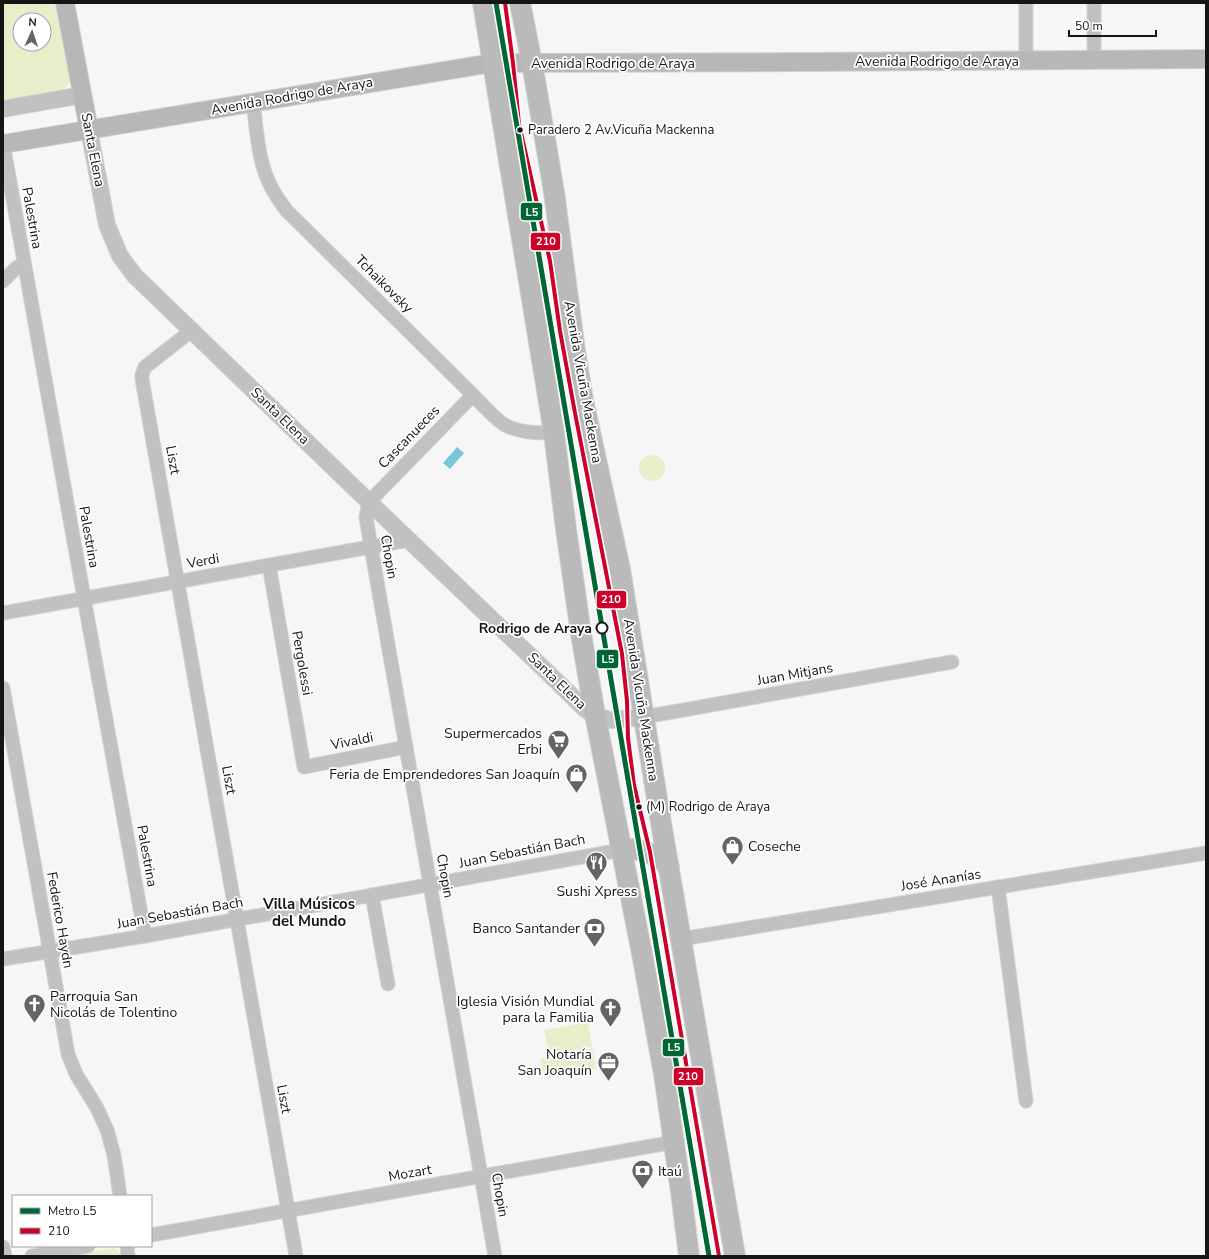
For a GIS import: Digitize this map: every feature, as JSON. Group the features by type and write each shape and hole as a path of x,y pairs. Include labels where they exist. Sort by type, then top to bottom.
{"main road":[{"name":"Santa Elena","path":"65,3 89,130"},
{"path":"483,3 554,433 574,590 595,716 662,1066 689,1256"},
{"name":"Avenida Vicuña Mackenna","path":"520,3 532,63 557,215 582,393 620,569 668,867 735,1256"},
{"name":"Avenida Rodrigo de Araya","path":"3,144 492,63 1206,59"},
{"path":"621,850 635,849 650,852 657,856 668,867"}],"street":[{"path":"1026,3 1026,60"},
{"path":"1094,3 1094,60"},
{"path":"3,109 82,95"},
{"name":"Tchaikovsky","path":"253,102 264,171 273,192 286,210 504,425 517,430 529,432 554,433"},
{"name":"Santa Elena","path":"89,130 108,225 118,250 127,266 135,276 585,709 595,716 611,720 644,717"},
{"name":"Palestrina","path":"3,144 145,936"},
{"path":"3,281 16,268 24,263"},
{"name":"Liszt","path":"191,330 149,364 143,370 142,375 296,1256"},
{"name":"Cascanueces","path":"369,502 473,395"},
{"name":"Chopin","path":"369,502 366,517 371,547 495,1256"},
{"name":"Verdi","path":"3,613 409,540"},
{"name":"Pergolessi","path":"269,565 304,767"},
{"name":"Juan Mitjans","path":"644,717 952,662"},
{"name":"Federico Haydn","path":"3,688 68,1054 76,1074 97,1108 107,1130 114,1155 120,1195"},
{"name":"Vivaldi","path":"304,767 406,747"},
{"name":"Juan Sebastián Bach","path":"3,959 145,936 621,850"},
{"name":"José Ananías","path":"681,939 1206,853"},
{"path":"998,887 1026,1101"},
{"path":"372,895 388,984"},
{"name":"Mozart","path":"152,1235 674,1142"},
{"path":"3,1247 4,1256"},
{"path":"32,1256 82,1247"}],"green space":[{"path":"3,3 57,3 71,81 60,92 3,102"},
{"path":"652,455 661,459 665,468 661,477 652,481 643,477 639,468 643,459"},
{"path":"588,1022 592,1047 549,1055 544,1030"},
{"path":"593,1048 596,1069 544,1078 540,1058"},
{"path":"113,1248 118,1250 122,1256 64,1256"}],"water":[{"path":"457,447 464,453 450,469 443,463"}],"metro line":[{"name":"L5","path":"496,3 709,1256"}],"transit line":[{"name":"210","path":"505,3 519,124 550,261 560,331 575,413 622,654 627,701 628,738 634,785 650,852 719,1256"}],"place":[{"name":"Paradero 2 Av.Vicuña Mackenna","path":"520,130"},
{"name":"Rodrigo de Araya","path":"602,628"},
{"name":"Supermercados Erbi","path":"558,760"},
{"name":"Feria de Emprendedores San Joaquín","path":"576,794"},
{"name":"(M) Rodrigo de Araya","path":"639,807"},
{"name":"Coseche","path":"733,866"},
{"name":"Sushi Xpress","path":"597,882"},
{"name":"Banco Santander","path":"595,948"},
{"name":"Parroquia San Nicolás de Tolentino","path":"34,1024"},
{"name":"Iglesia Visión Mundial para la Familia","path":"610,1028"},
{"name":"Notaría San Joaquín","path":"608,1082"},
{"name":"Itaú","path":"643,1190"}],"district":[{"name":"Villa Músicos del Mundo","path":"309,912"}]}
